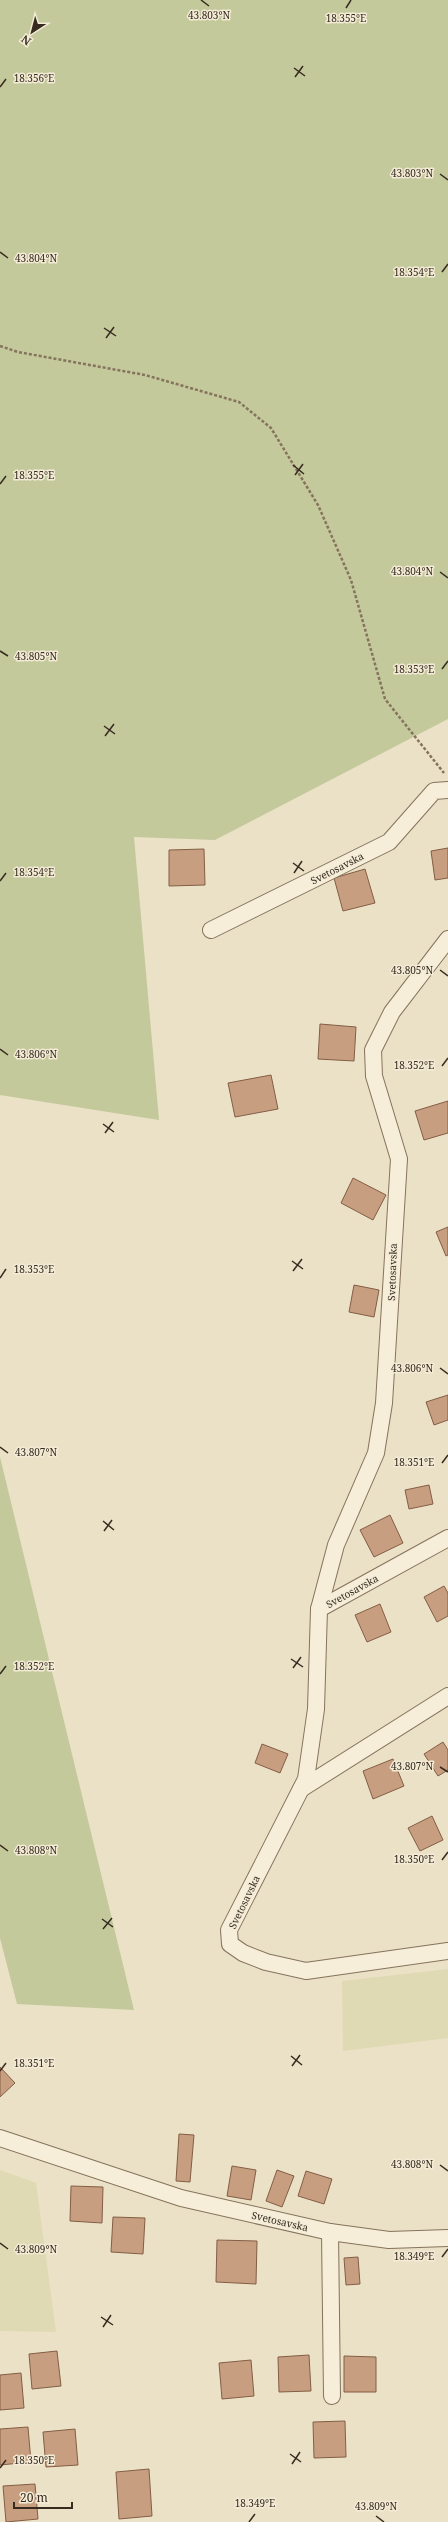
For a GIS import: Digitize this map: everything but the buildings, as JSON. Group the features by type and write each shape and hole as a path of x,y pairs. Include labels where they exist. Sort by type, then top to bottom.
{"street":[{"name":"Svetosavska","path":"211,930 388,842 434,791 448,790"},
{"name":"Svetosavska","path":"446,945 392,1012 373,1050 374,1076 399,1159 384,1403 376,1454 336,1544 319,1609 316,1709 306,1779 229,1930 230,1944 243,1953 266,1962 306,1971 448,1950"},
{"name":"Svetosavska","path":"319,1609 448,1538"},
{"path":"301,1789 448,1696"},
{"name":"Svetosavska","path":"0,2138 181,2198 330,2232 389,2240 448,2238"},
{"path":"330,2232 332,2396"}],"path":[{"path":"0,346 18,352 145,375 239,402 271,428 318,505 351,580 385,699 448,777"}],"shaded area":[{"path":"448,1969 448,2038 343,2051 342,1981"},
{"path":"0,2170 36,2183 56,2332 0,2331"}],"green space":[{"path":"0,0 448,0 448,719 215,840 134,837 159,1120 0,1095"},
{"path":"0,1457 134,2010 17,2004 0,1938"}]}
